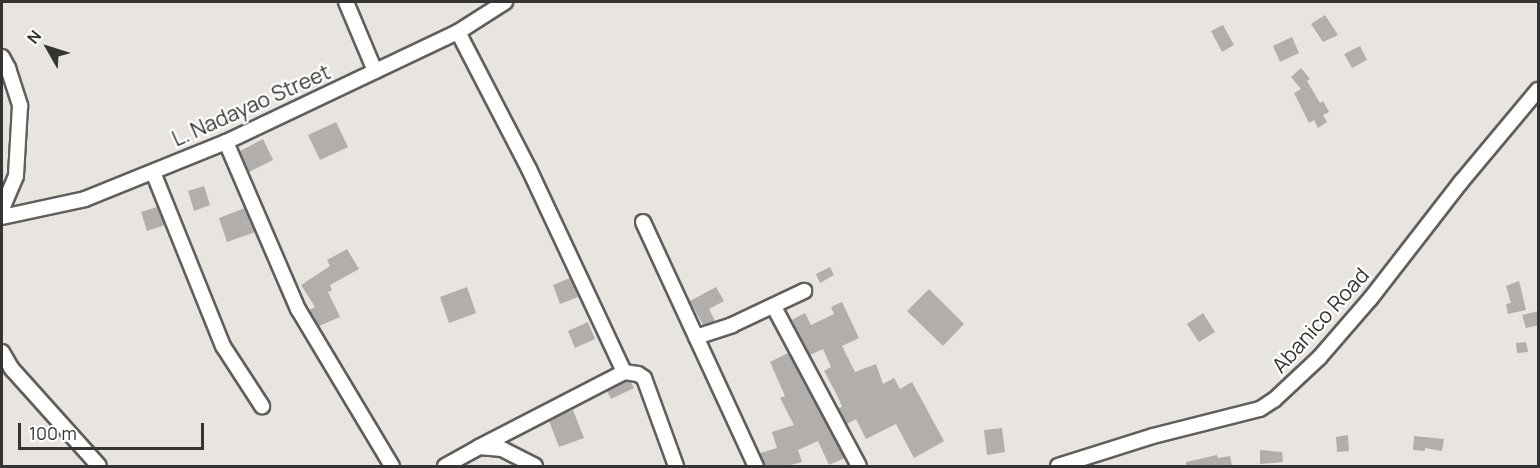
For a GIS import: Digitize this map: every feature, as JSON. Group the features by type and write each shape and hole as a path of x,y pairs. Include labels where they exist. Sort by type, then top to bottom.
{"street":[{"path":"346,2 375,71"},
{"name":"L. Nadayao Street","path":"2,217 85,199 226,141 458,32 506,2"},
{"path":"458,32 529,169 624,372"},
{"path":"2,57 8,68 20,106 16,176 2,209"},
{"name":"Abanico Road","path":"1058,466 1153,436 1260,409 1274,400 1319,358 1364,307 1461,182 1539,90"},
{"path":"226,141 298,309 392,466"},
{"path":"153,172 223,346 262,406"},
{"path":"643,222 756,466"},
{"path":"696,337 774,306 804,291"},
{"path":"774,306 859,466"},
{"path":"2,352 7,373 99,466"},
{"path":"445,466 624,372 638,374 644,378 676,466"},
{"path":"479,447 502,449 535,466"}],"building":[{"path":"1325,15 1338,35 1323,42 1311,24"},
{"path":"1223,25 1234,45 1222,52 1211,31"},
{"path":"1292,37 1299,53 1280,62 1273,46"},
{"path":"1360,46 1367,60 1352,68 1344,54"},
{"path":"1301,68 1310,79 1307,81 1320,103 1323,101 1329,112 1323,115 1327,122 1318,128 1314,120 1309,123 1294,93 1301,89 1291,77"},
{"path":"336,122 348,147 320,160 308,135"},
{"path":"263,139 273,160 249,172 240,151"},
{"path":"204,186 210,205 194,211 188,191"},
{"path":"157,207 165,225 147,231 141,212"},
{"path":"245,208 255,232 227,242 219,218"},
{"path":"347,249 359,269 330,285 332,290 328,292 340,317 319,326 309,310 315,307 301,285 330,266 327,260"},
{"path":"830,267 834,275 820,283 816,274"},
{"path":"570,278 578,297 560,304 553,285"},
{"path":"1519,281 1526,310 1508,314 1506,304 1511,303 1506,286"},
{"path":"467,287 476,313 449,323 440,297"},
{"path":"716,287 724,301 709,309 715,321 703,325 690,301"},
{"path":"929,289 964,324 943,346 907,311"},
{"path":"842,302 859,338 842,346 855,372 876,364 883,384 894,378 900,389 912,382 944,441 914,458 896,424 866,439 856,419 847,424 838,408 842,407 838,397 824,371 831,367 823,349 810,355 792,320 805,313 811,325 834,314 831,307"},
{"path":"1539,311 1539,325 1526,328 1522,315"},
{"path":"1203,313 1215,332 1199,342 1187,324"},
{"path":"588,322 595,339 575,348 568,331"},
{"path":"1526,342 1528,352 1517,353 1516,343"},
{"path":"788,353 845,458 829,465 818,441 798,450 802,462 787,466 765,466 760,453 777,448 772,432 794,425 780,398 785,396 770,362"},
{"path":"626,381 631,382 634,388 611,399 607,391"},
{"path":"573,410 584,438 559,447 549,421"},
{"path":"1002,428 1005,452 987,455 984,430"},
{"path":"1348,435 1349,451 1337,452 1336,437"},
{"path":"1414,436 1444,439 1442,451 1425,448 1425,451 1413,450"},
{"path":"1260,450 1282,452 1283,462 1260,464"},
{"path":"1217,455 1218,458 1230,456 1232,466 1186,466 1186,462"}]}
